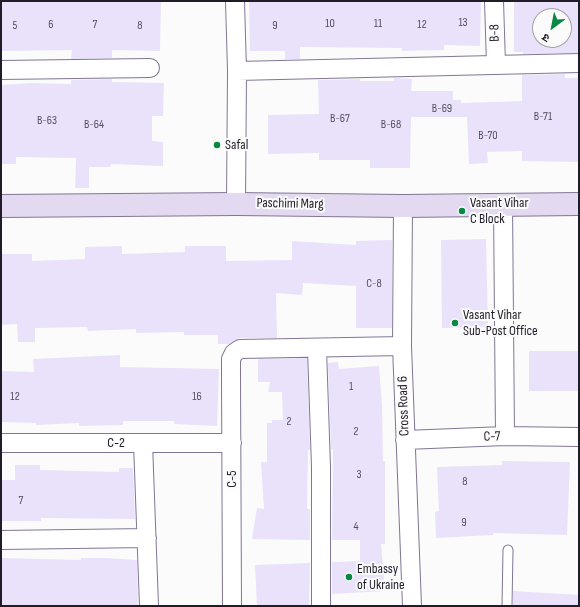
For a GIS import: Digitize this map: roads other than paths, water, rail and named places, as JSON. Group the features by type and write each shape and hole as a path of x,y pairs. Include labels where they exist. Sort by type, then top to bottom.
{"main road":[{"name":"Paschimi Marg","path":"1,206 236,204 404,206 579,204"}],"street":[{"path":"235,1 237,71 236,204"},
{"name":"B-8","path":"494,1 496,64"},
{"path":"237,71 579,63"},
{"path":"1,70 150,68"},
{"path":"504,204 505,436"},
{"name":"Cross Road 6","path":"404,206 402,346 412,606"},
{"path":"321,606 321,467 317,349 402,346"},
{"name":"C-5","path":"232,606 231,359 234,353 240,349 317,349"},
{"name":"C-7","path":"405,440 505,436 579,437"},
{"name":"C-2","path":"1,443 232,443"},
{"path":"143,443 149,606"},
{"path":"1,540 147,538"}],"lane":[{"path":"507,606 508,550"}],"place":[{"name":"Safal","path":"217,145"},
{"name":"Vasant Vihar C Block","path":"462,211"},
{"name":"Vasant Vihar Sub-Post Office","path":"455,323"},
{"name":"Embassy of Ukraine","path":"349,577"}]}
